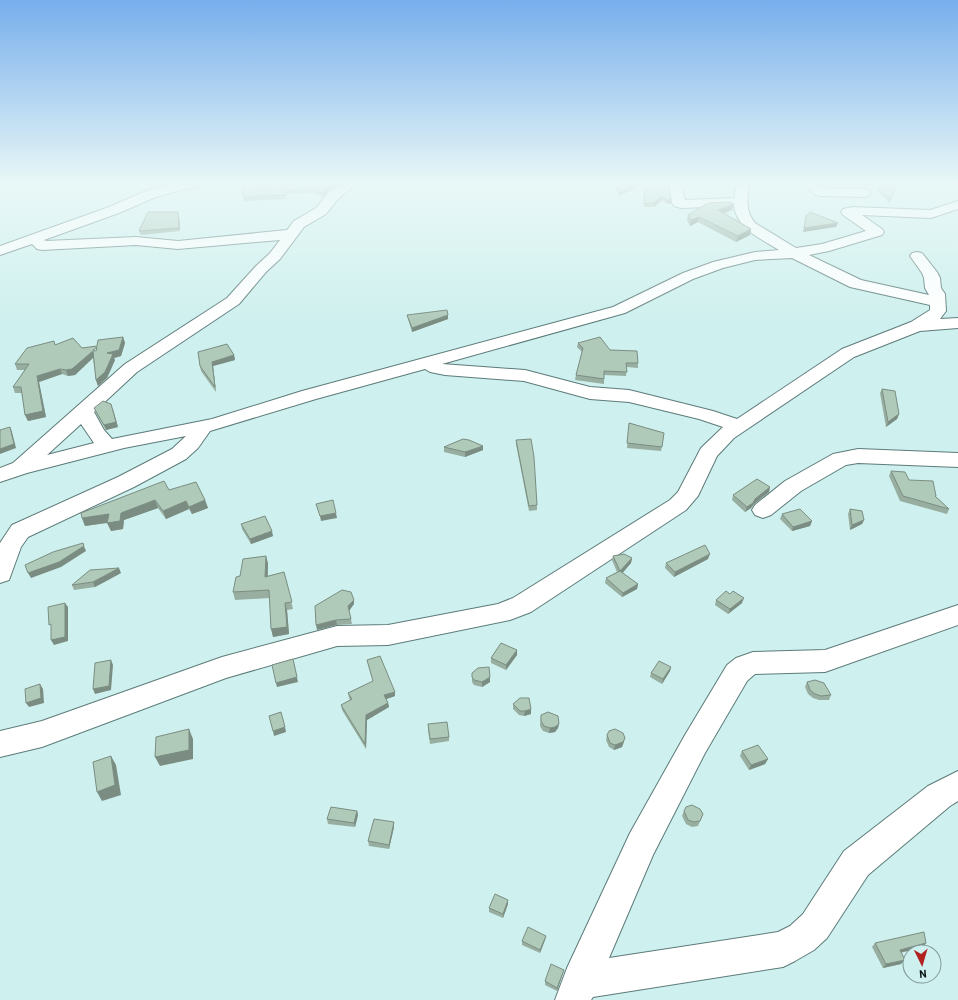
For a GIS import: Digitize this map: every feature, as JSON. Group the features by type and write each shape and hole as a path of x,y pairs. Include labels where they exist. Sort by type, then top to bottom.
{"street":[{"path":"0,251 61,229"},
{"path":"20,468 131,368 232,301 252,281 261,268 275,256 295,229"},
{"path":"757,229 794,253 856,284 938,302"},
{"path":"0,475 20,468 108,446 202,428 427,362 619,310 688,276 718,265 755,256 794,253 836,245 876,232 871,229"},
{"path":"34,238 42,246 136,241 173,245 232,241 291,234"},
{"path":"0,744 42,734 222,668 337,636 351,634 371,636 388,635 501,613 522,606 678,505 687,496 708,452 727,434 848,353 918,326 934,316 938,311 938,302 929,272 917,256"},
{"path":"918,326 958,323"},
{"path":"427,362 436,368 445,370 525,376 590,393 629,396 706,415 739,426"},
{"path":"83,410 96,433 108,446"},
{"path":"0,574 8,539 20,531 126,482 180,454 191,444 202,428"},
{"path":"764,510 793,486 840,459 858,456 958,460"},
{"path":"576,990 641,844 695,744 738,673 746,666 753,663 825,661 958,615"},
{"path":"576,990 783,949 802,938 815,926 856,863 939,796 958,785"}],"building":[{"path":"140,229 170,229 139,231"},
{"path":"723,229 751,229 738,236"},
{"path":"447,310 448,315 412,328 407,315"},
{"path":"123,337 119,350 107,353 113,354 105,372 96,380 93,351 72,369 60,369 37,376 43,411 25,415 21,387 13,387 29,364 15,364 27,348 54,341 55,345 73,338 82,348 97,346 98,340"},
{"path":"600,337 610,350 637,351 638,363 626,363 627,372 604,371 604,379 576,375 583,348 578,343"},
{"path":"227,344 234,355 212,362 215,387 200,366 198,352"},
{"path":"882,389 895,391 899,414 888,422"},
{"path":"103,401 111,404 116,422 104,425 94,408"},
{"path":"629,423 664,433 662,447 627,443"},
{"path":"10,427 14,444 0,449 0,430"},
{"path":"463,439 483,446 465,452 444,447"},
{"path":"531,439 534,457 537,505 529,506 516,440"},
{"path":"891,471 905,472 909,480 933,481 935,496 949,509 903,496"},
{"path":"757,479 770,487 747,507 733,495"},
{"path":"164,481 169,490 196,482 205,500 189,507 186,501 163,511 155,500 121,513 120,521 107,523 109,514 82,518 81,513"},
{"path":"333,500 336,513 320,516 316,504"},
{"path":"800,509 812,521 793,527 782,514"},
{"path":"850,509 862,511 864,520 852,525"},
{"path":"265,516 272,531 250,539 241,524"},
{"path":"83,543 84,546 59,562 28,573 25,565 53,552"},
{"path":"705,545 710,554 675,572 666,563"},
{"path":"624,554 632,558 620,571 613,556"},
{"path":"266,556 265,577 284,572 292,602 285,603 287,627 271,629 269,590 233,592 236,577 240,576 243,559"},
{"path":"119,568 93,582 72,585 90,570"},
{"path":"620,571 638,584 623,593 606,578"},
{"path":"342,590 351,592 354,600 348,606 351,619 336,620 316,625 315,606"},
{"path":"726,591 730,594 733,591 744,598 730,609 716,600"},
{"path":"65,603 65,637 51,640 51,624 49,625 48,607"},
{"path":"501,643 517,650 506,665 491,658"},
{"path":"380,656 395,692 384,695 388,703 366,715 365,744 341,705 352,699 348,693 373,681 367,660"},
{"path":"293,659 297,677 276,683 272,665"},
{"path":"111,660 109,686 93,689 95,663"},
{"path":"659,661 671,667 663,679 651,673"},
{"path":"489,667 490,677 482,682 474,680 472,673 478,668"},
{"path":"815,680 824,683 831,695 821,696 810,690 807,682"},
{"path":"40,684 41,698 26,703 25,689"},
{"path":"520,698 529,698 531,709 520,711 513,704"},
{"path":"281,712 285,727 273,731 269,716"},
{"path":"548,712 558,716 559,724 555,727 550,728 544,726 541,721 541,715"},
{"path":"447,722 449,737 430,739 428,724"},
{"path":"189,729 189,750 155,757 156,737"},
{"path":"615,729 623,733 625,738 623,742 615,745 610,743 607,735 609,731"},
{"path":"758,745 768,759 751,765 742,751"},
{"path":"111,756 115,785 97,792 93,762"},
{"path":"692,805 700,809 703,814 700,821 694,822 688,820 684,811 686,807"},
{"path":"331,807 357,811 354,823 327,819"},
{"path":"374,819 394,822 389,845 368,841"},
{"path":"495,894 508,900 503,914 489,908"},
{"path":"528,927 546,936 540,950 522,941"},
{"path":"924,932 926,943 902,944 902,949 900,950 902,954 902,961 886,964 875,943"},
{"path":"551,964 564,970 557,988 545,981"}]}
